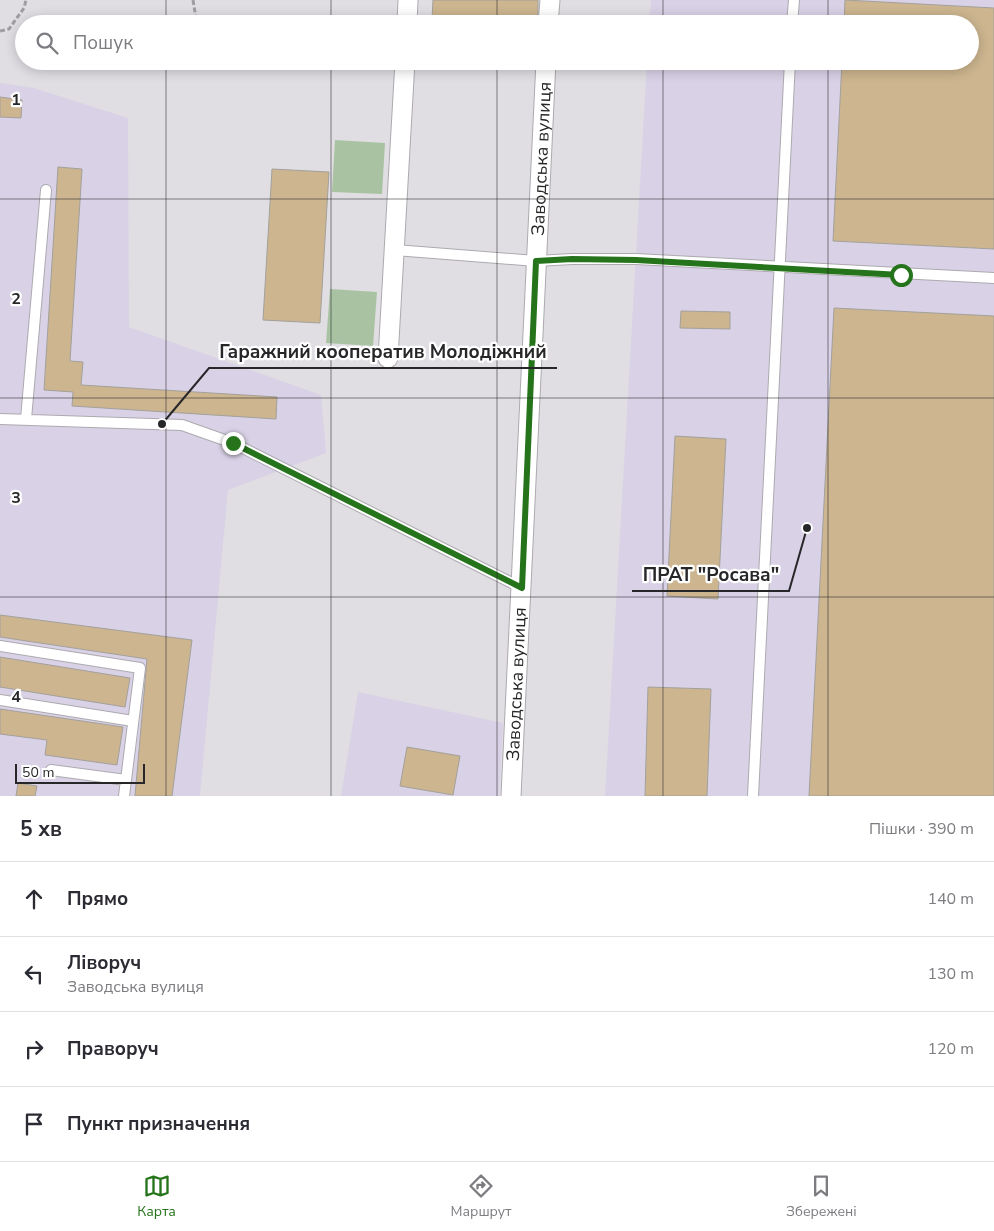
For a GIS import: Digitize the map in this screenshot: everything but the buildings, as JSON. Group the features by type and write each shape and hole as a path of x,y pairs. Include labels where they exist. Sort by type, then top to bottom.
{"street":[{"path":"407,15 408,0"},
{"path":"549,15 550,0"},
{"path":"388,358 405,70"},
{"name":"Заводська вулиця","path":"511,796 546,70"}],"lane":[{"path":"793,15 794,0"},
{"path":"753,796 778,267 789,70"},
{"path":"26,419 46,190"},
{"path":"395,250 536,261 572,259 636,260 994,278"},
{"path":"0,419 182,425 233,443 522,588"},
{"path":"0,646 140,668 124,796"},
{"path":"0,700 133,721"},
{"path":"51,770 126,780"}],"path":[{"path":"19,15 24,8 26,0"},
{"path":"193,0 196,15"},
{"path":"0,31 9,29 15,21"}],"shaded area":[{"path":"651,0 994,0 994,796 605,796 646,70 979,70 979,15 650,15"},
{"path":"0,83 34,88 128,118 129,327 321,395 326,453 228,490 200,796 0,796"},
{"path":"358,692 503,723 499,796 341,796"}],"green space":[{"path":"335,140 385,143 382,194 332,192"},
{"path":"330,289 377,292 373,346 326,343"}],"place":[{"name":"Гаражний кооператив Молодіжний","path":"162,424"},
{"name":"ПРАТ \"Росава\"","path":"807,528"}],"route":[{"path":"233,443 522,588 536,261 572,259 636,260 901,275"}]}
